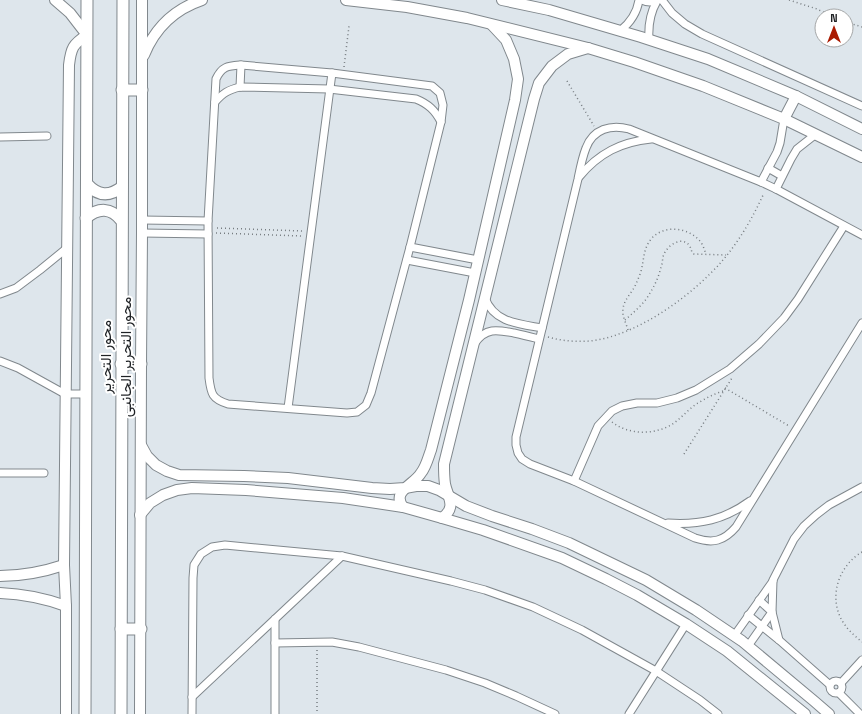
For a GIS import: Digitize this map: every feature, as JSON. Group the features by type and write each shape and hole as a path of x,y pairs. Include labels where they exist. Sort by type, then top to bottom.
{"main road":[{"name":"محور التحرير","path":"86,714 87,0"},
{"name":"محور التحرير","path":"120,714 122,0"},
{"path":"122,90 142,90"},
{"path":"86,184 91,189 104,194 117,191 122,187"},
{"path":"86,218 98,211 104,210 117,215 121,220"},
{"path":"121,364 141,364"},
{"path":"121,629 141,629"}],"street":[{"path":"56,0 70,13 87,35 77,42 70,52 69,65 64,565 66,606 66,714"},
{"name":"محور التحرير الجانبى","path":"140,714 142,0"},
{"path":"141,60 148,44 170,17 184,7 202,0"},
{"path":"346,0 407,7 467,18 588,48 634,62 702,86 784,119 862,156"},
{"path":"502,0 549,10 649,40 708,60 796,96 862,129"},
{"path":"620,31 630,22 639,0"},
{"path":"642,0 647,2 659,0"},
{"path":"649,40 649,19 653,8 659,0"},
{"path":"659,0 685,24 702,34 862,106"},
{"path":"403,507 400,502 400,495 405,488 414,482 421,474 431,450 475,273 515,100 518,79 514,59 506,40 492,25"},
{"path":"442,518 449,511 451,506 451,501 445,485 443,474 444,464 534,99 539,83 552,66 568,54 588,48"},
{"path":"240,87 241,65"},
{"path":"241,65 332,73 432,86 440,93 443,105 442,122 371,393 366,405 357,412 347,414 228,404 218,400 211,390 209,378 208,229 216,79 220,71 228,66 241,65"},
{"path":"288,408 332,73"},
{"path":"416,98 418,84"},
{"path":"215,102 230,90 240,87 330,89 416,98 432,107 442,122"},
{"path":"761,182 777,152 784,119 796,96"},
{"path":"862,235 768,185 653,139 621,127 612,127 598,132 589,140 578,178 516,437 518,452 522,459 530,464 574,481 704,541 722,539 730,534 736,527 862,323"},
{"path":"776,189 797,149 816,134"},
{"path":"0,137 47,136"},
{"path":"578,178 595,160 611,150 628,143 653,139"},
{"path":"768,168 782,176"},
{"path":"142,220 208,229"},
{"path":"574,481 598,426 612,411 622,406 637,403 657,402 677,398 689,393 730,369 759,344 784,318 798,299 844,226"},
{"path":"142,234 208,229"},
{"path":"410,247 478,260"},
{"path":"0,294 16,288 67,248"},
{"path":"407,260 475,273"},
{"path":"485,298 490,309 499,317 541,334"},
{"path":"473,345 483,335 496,330 541,334"},
{"path":"0,361 18,368 66,394 86,394"},
{"path":"141,445 147,456 156,465 167,471 180,475 192,474 288,478 372,488 428,486 439,490 466,506 569,543 646,580 696,610 748,646 829,714"},
{"path":"0,473 44,473"},
{"path":"192,474 192,488"},
{"path":"734,636 773,580 794,539 804,526 829,505 862,487"},
{"path":"140,515 150,503 163,495 177,490 192,488 246,490 343,498 403,507 442,518 482,530 562,558 631,592 686,624 727,651 805,714"},
{"path":"664,523 691,524 711,521 730,514 753,499"},
{"path":"192,714 194,566 201,554 212,547 225,545 342,556 485,590 533,607 582,630 656,671 700,700 718,714"},
{"path":"192,697 342,556"},
{"path":"0,576 24,575 64,565"},
{"path":"773,580 772,612 779,640"},
{"path":"0,593 16,593 33,596 66,606"},
{"path":"759,600 772,612"},
{"path":"748,646 772,612"},
{"path":"748,615 830,685 830,690 834,694 839,693 860,714"},
{"path":"275,619 275,714"},
{"path":"630,714 686,624"},
{"path":"275,643 332,642 353,646 446,670 503,691 555,714"},
{"path":"839,693 841,692 842,688 841,683 862,660"},
{"path":"830,685 833,681 841,683"}],"path":[{"path":"789,0 814,8"},
{"path":"343,75 349,26"},
{"path":"567,81 598,132"},
{"path":"541,334 557,339 590,341 628,330 665,311 684,297 713,271 727,255 745,230 768,185"},
{"path":"208,229 224,228 283,230 299,231 310,234"},
{"path":"224,228 224,233"},
{"path":"208,229 224,233 239,234 299,236 310,234"},
{"path":"239,229 239,234"},
{"path":"244,229 244,234"},
{"path":"254,229 254,234"},
{"path":"628,330 622,310 636,285 642,267 646,247 652,238 672,229 687,232 694,235 699,240 704,247 706,254"},
{"path":"270,230 270,235"},
{"path":"278,230 278,235"},
{"path":"283,230 283,235"},
{"path":"288,231 288,236"},
{"path":"293,236 294,231"},
{"path":"299,231 299,236"},
{"path":"625,320 637,309 650,293 659,274 664,254 677,241 686,242 690,245 692,253 694,254 727,255"},
{"path":"684,454 734,375"},
{"path":"725,388 796,430"},
{"path":"606,417 626,430 637,432 661,430 672,424 696,404 723,391"},
{"path":"862,552 853,558 847,565 838,584 836,598 838,612 841,619 862,642"},
{"path":"317,642 317,714"}]}
